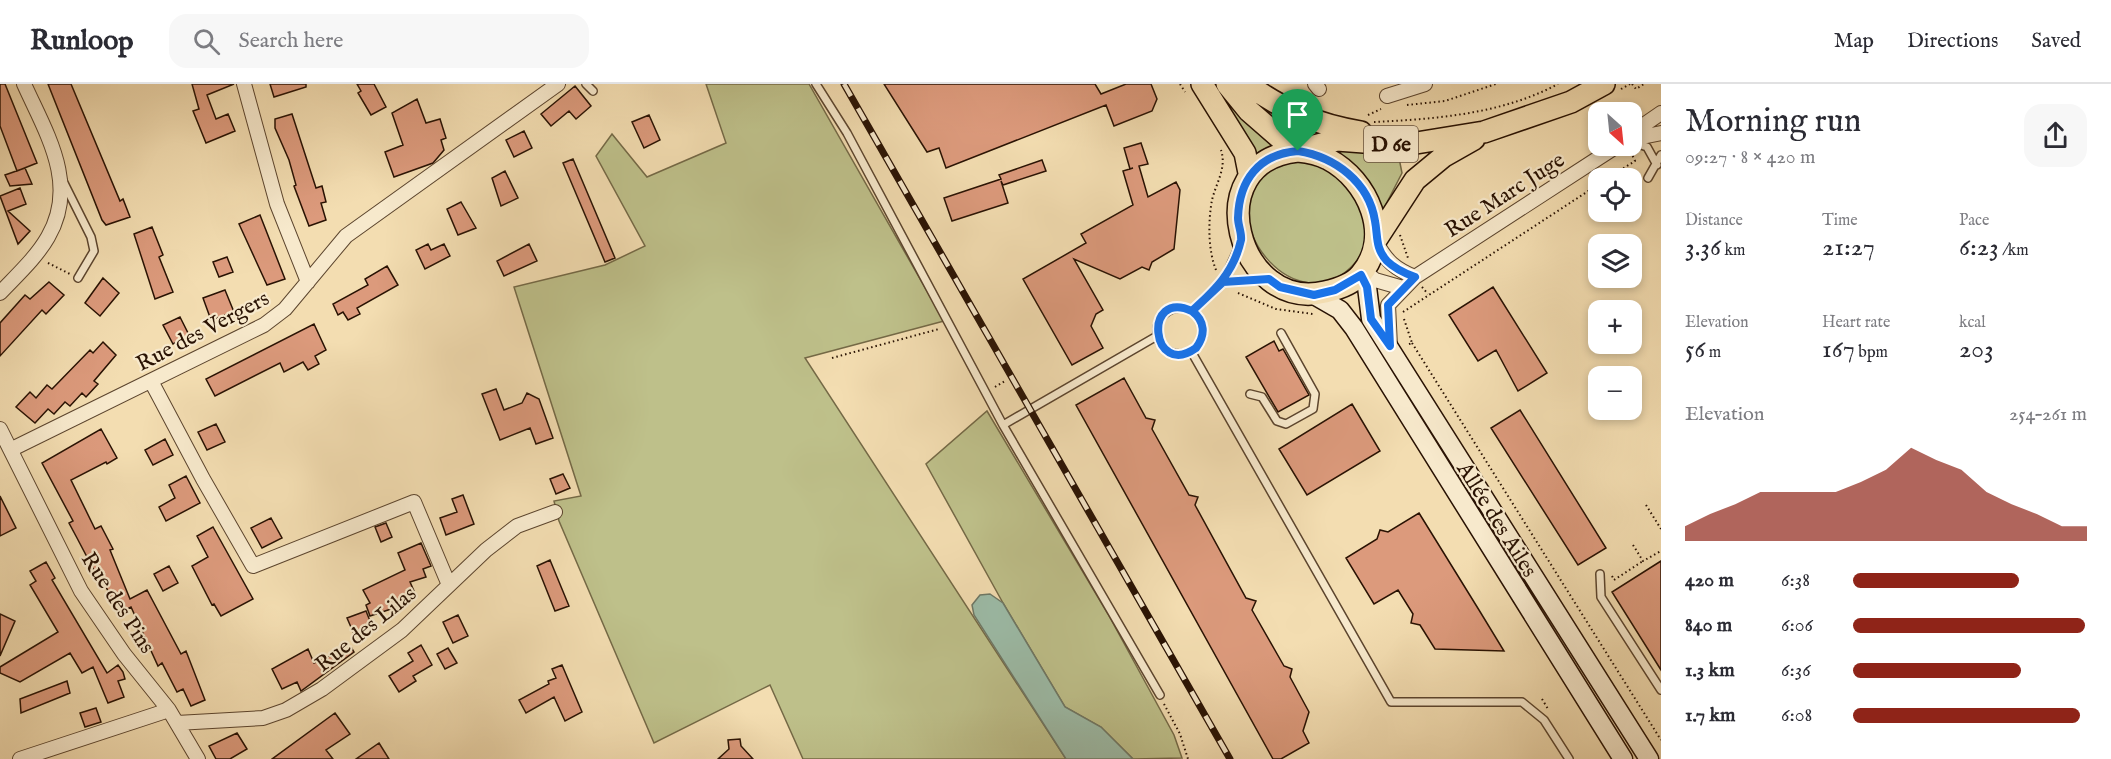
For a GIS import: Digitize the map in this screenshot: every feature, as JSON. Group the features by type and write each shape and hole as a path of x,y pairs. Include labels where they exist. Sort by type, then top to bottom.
{"main road":[{"path":"1202,84 1245,153 1249,173"},
{"path":"1227,84 1249,111 1296,151 1327,158 1360,185 1374,215 1376,241 1362,273 1335,290 1314,295 1288,290 1269,279 1256,267 1242,239 1238,224 1238,206 1249,173 1262,161 1296,151"},
{"path":"1247,84 1280,107 1349,130 1395,137 1484,132"},
{"name":"D 6e","path":"1296,151 1337,140 1404,145 1484,132 1612,87"},
{"name":"D 6e","path":"1376,241 1415,180 1444,156 1484,132"},
{"name":"Allée des Ailes","path":"1362,273 1367,287 1371,319 1649,759"},
{"name":"Allée des Ailes","path":"1314,295 1340,310 1354,328 1623,759"}],"street":[{"path":"0,293 48,237 57,216 62,179 57,158 24,84"},
{"path":"244,84 278,204 308,282"},
{"name":"Rue des Vergers","path":"12,448 264,325 285,309 346,236 558,84"},
{"path":"1387,102 1425,84"},
{"path":"1642,126 1661,113"},
{"path":"1642,138 1661,133"},
{"name":"Rue Marc Juge","path":"1390,346 1388,305 1415,277 1602,156"},
{"path":"1376,241 1385,260 1397,270 1415,277"},
{"path":"1362,273 1403,288"},
{"path":"151,381 253,566 414,502 449,585"},
{"name":"Rue des Pins","path":"0,429 12,448 81,591 124,654 170,710 198,759"},
{"name":"Rue des Lilas","path":"177,723 263,718 286,710 322,689 402,630 486,550 517,526 555,512"},
{"path":"20,759 170,710"}],"lane":[{"path":"586,84 592,91"},
{"path":"816,84 847,134 1003,425 1160,695"},
{"path":"1642,145 1647,147 1657,165"},
{"path":"1648,178 1661,155"},
{"path":"62,179 91,237 94,251 78,278"},
{"path":"1192,311 1223,282 1242,239"},
{"path":"1223,282 1269,279"},
{"path":"1181,308 1192,311 1200,320 1203,331 1200,343 1191,351 1173,353 1163,347 1157,336 1158,324 1169,310 1181,308"},
{"path":"1250,393 1262,397 1277,421 1286,424 1313,409 1315,394 1281,333"},
{"path":"1003,425 1157,336"},
{"path":"1191,351 1391,702 1521,702 1544,720 1569,759"},
{"path":"1600,574 1601,597 1661,690"}],"path":[{"path":"1398,106 1445,101 1496,84"},
{"path":"1387,102 1371,112 1367,119 1371,123 1425,120 1498,107 1558,84"},
{"path":"1612,87 1631,84 1636,89 1644,84"},
{"path":"1624,168 1635,161 1633,156"},
{"path":"1399,231 1415,277 1428,294 1588,191"},
{"path":"33,256 78,278"},
{"path":"832,358 950,326"},
{"path":"1412,343 1661,740"},
{"path":"1646,505 1661,529 1657,531"},
{"path":"1633,545 1643,561"},
{"path":"1608,569 1614,580 1661,551"},
{"path":"1160,695 1180,734 1188,759"}],"green space":[{"path":"706,84 809,84 944,321 805,358 1066,759 803,759 770,685 654,743 559,521 554,501 581,496 514,287 605,265 645,246 596,156 612,134 647,177 726,143"},
{"path":"1212,84 1220,84 1275,144 1256,154"},
{"path":"1251,99 1306,128 1304,137 1297,139"},
{"path":"1334,150 1391,153 1399,158 1402,173 1382,212 1369,184 1350,164 1332,153"},
{"path":"1297,161 1311,163 1340,176 1355,194 1363,214 1365,235 1361,255 1355,263 1332,280 1308,283 1286,274 1266,258 1253,237 1248,213 1253,190 1271,170"},
{"path":"987,411 1108,614 1174,735 1182,758 1133,759 1101,727 1065,707 1003,603 926,464"}],"shaded area":[{"path":"990,594 1003,603 1065,707 1101,727 1133,759 1066,759 974,615 972,605 980,595"}],"building":[{"path":"0,84 5,84 37,163 17,171 0,126"},
{"path":"48,84 71,84 120,201 123,199 130,217 106,225 102,220"},
{"path":"192,84 234,84 207,95 216,119 228,114 235,131 206,143 193,111 199,109"},
{"path":"270,84 306,84 306,87 274,97"},
{"path":"357,84 374,84 386,107 371,115 358,93 361,91"},
{"path":"884,84 1095,84 1101,94 1126,84 1151,84 1157,99 1152,111 1114,126 1106,105 946,168 939,148 927,152"},
{"path":"575,86 591,106 576,119 569,111 551,126 541,114"},
{"path":"417,99 426,123 440,119 446,138 441,140 444,150 433,163 394,177 385,152 403,145 392,113"},
{"path":"292,114 316,188 322,186 326,202 321,203 326,220 309,226 294,186 296,185 289,160 275,128 275,119"},
{"path":"649,115 660,140 644,148 632,122"},
{"path":"524,131 532,148 514,157 506,140"},
{"path":"1141,143 1148,164 1139,166 1148,197 1176,182 1180,190 1174,249 1152,262 1149,270 1142,267 1120,279 1074,259 1103,310 1096,314 1091,326 1103,348 1072,365 1023,279 1086,243 1081,234 1133,205 1123,171 1130,169 1124,148"},
{"path":"573,159 615,258 605,262 563,163"},
{"path":"1042,160 1046,171 1003,185 1001,181 1008,203 952,221 944,198 1001,179 999,175"},
{"path":"25,168 32,184 10,186 5,175"},
{"path":"505,171 518,198 501,206 492,178"},
{"path":"20,188 26,204 8,211 30,231 18,244 0,196"},
{"path":"461,202 476,228 458,235 447,209"},
{"path":"260,215 285,279 267,285 239,224"},
{"path":"152,227 163,255 159,257 173,292 155,299 134,234"},
{"path":"428,244 431,250 444,244 450,256 425,269 416,250"},
{"path":"529,244 537,261 504,276 497,261"},
{"path":"227,257 233,272 219,277 213,262"},
{"path":"387,266 398,285 357,308 360,314 348,320 343,312 338,315 333,304 368,285 365,279"},
{"path":"103,278 119,293 100,316 85,303"},
{"path":"49,282 64,295 46,314 42,310 0,356 0,323 25,295 30,299"},
{"path":"1493,287 1547,373 1518,391 1496,350 1478,361 1449,315"},
{"path":"225,290 234,312 211,320 203,298"},
{"path":"180,317 189,335 173,344 163,325"},
{"path":"314,324 326,350 315,356 319,364 308,370 303,362 284,372 280,363 215,396 206,379"},
{"path":"1274,341 1279,351 1283,349 1309,395 1278,412 1246,357"},
{"path":"103,342 116,355 94,381 98,384 86,397 82,393 70,406 65,402 54,414 48,409 35,423 16,407 30,392 36,398 47,385 52,389 90,350 93,353"},
{"path":"1124,378 1146,418 1155,420 1152,429 1189,495 1198,497 1195,505 1246,598 1256,601 1252,610 1284,666 1292,669 1290,677 1309,712 1303,731 1309,743 1281,759 1273,759 1076,405"},
{"path":"496,389 504,410 522,403 527,393 539,399 553,438 536,444 530,428 500,440 482,394"},
{"path":"1352,404 1380,451 1307,495 1279,449"},
{"path":"1520,410 1606,548 1578,565 1491,428"},
{"path":"216,424 225,442 207,450 198,432"},
{"path":"101,429 117,458 71,480 95,529 101,526 113,549 110,550 130,599 147,590 181,654 186,651 205,700 191,706 183,689 177,692 162,663 158,666 131,607 119,613 100,575 97,576 69,523 73,521 42,463"},
{"path":"165,439 173,455 153,465 145,450"},
{"path":"563,474 570,488 556,494 550,479"},
{"path":"186,476 200,503 166,521 159,507 175,498 169,485"},
{"path":"463,495 474,524 446,535 440,518 457,512 452,499"},
{"path":"0,496 16,528 0,536"},
{"path":"1419,513 1504,651 1435,649 1420,625 1411,623 1413,614 1398,590 1374,604 1346,558 1377,539 1380,530 1388,532"},
{"path":"271,518 282,538 262,548 251,528"},
{"path":"386,523 392,537 381,542 375,527"},
{"path":"213,527 253,599 221,616 214,604 212,605 192,566 208,557 197,536"},
{"path":"421,543 431,566 423,569 426,577 410,582 414,591 395,602 397,607 370,616 366,605 370,603 363,590 405,570 398,553"},
{"path":"550,560 569,606 555,611 537,566"},
{"path":"1661,561 1661,670 1612,592"},
{"path":"46,562 55,578 52,580 107,673 118,665 123,672 125,679 118,681 124,697 108,703 93,667 82,673 70,653 20,682 0,673 0,667 58,632 30,585 36,581 30,571"},
{"path":"169,566 178,583 163,591 154,574"},
{"path":"366,611 372,626 354,634 347,618"},
{"path":"0,614 15,621 0,656"},
{"path":"458,615 468,636 453,643 443,622"},
{"path":"421,645 432,665 413,676 416,681 399,692 389,676 413,661 408,653"},
{"path":"351,647 354,652 301,691 297,682 282,689 272,669 308,649 314,663"},
{"path":"448,648 457,663 445,669 437,654"},
{"path":"562,665 582,712 565,721 554,697 526,713 519,700 549,684 548,681 556,678 552,669"},
{"path":"67,681 70,693 21,713 20,699"},
{"path":"96,708 101,722 85,727 80,713"},
{"path":"335,713 350,734 326,750 333,759 272,759"},
{"path":"237,733 247,749 230,759 216,759 209,746"},
{"path":"740,739 741,746 753,759 718,759 729,749 728,740"},
{"path":"379,743 389,759 356,759"}],"railway":[{"path":"844,84 1230,759"}],"route":[{"path":"1298,151 1279,154 1262,161 1249,173 1238,206 1238,224 1242,239 1223,282 1192,311 1174,308 1164,314 1157,330 1157,336 1163,347 1179,354 1196,348 1202,337 1203,325 1192,311 1223,282 1269,279 1280,287 1314,295 1335,290 1361,275 1367,287 1371,319 1390,346 1388,305 1415,277 1397,270 1385,260 1376,242 1376,222 1360,185 1340,166 1327,158 1298,151"}]}
